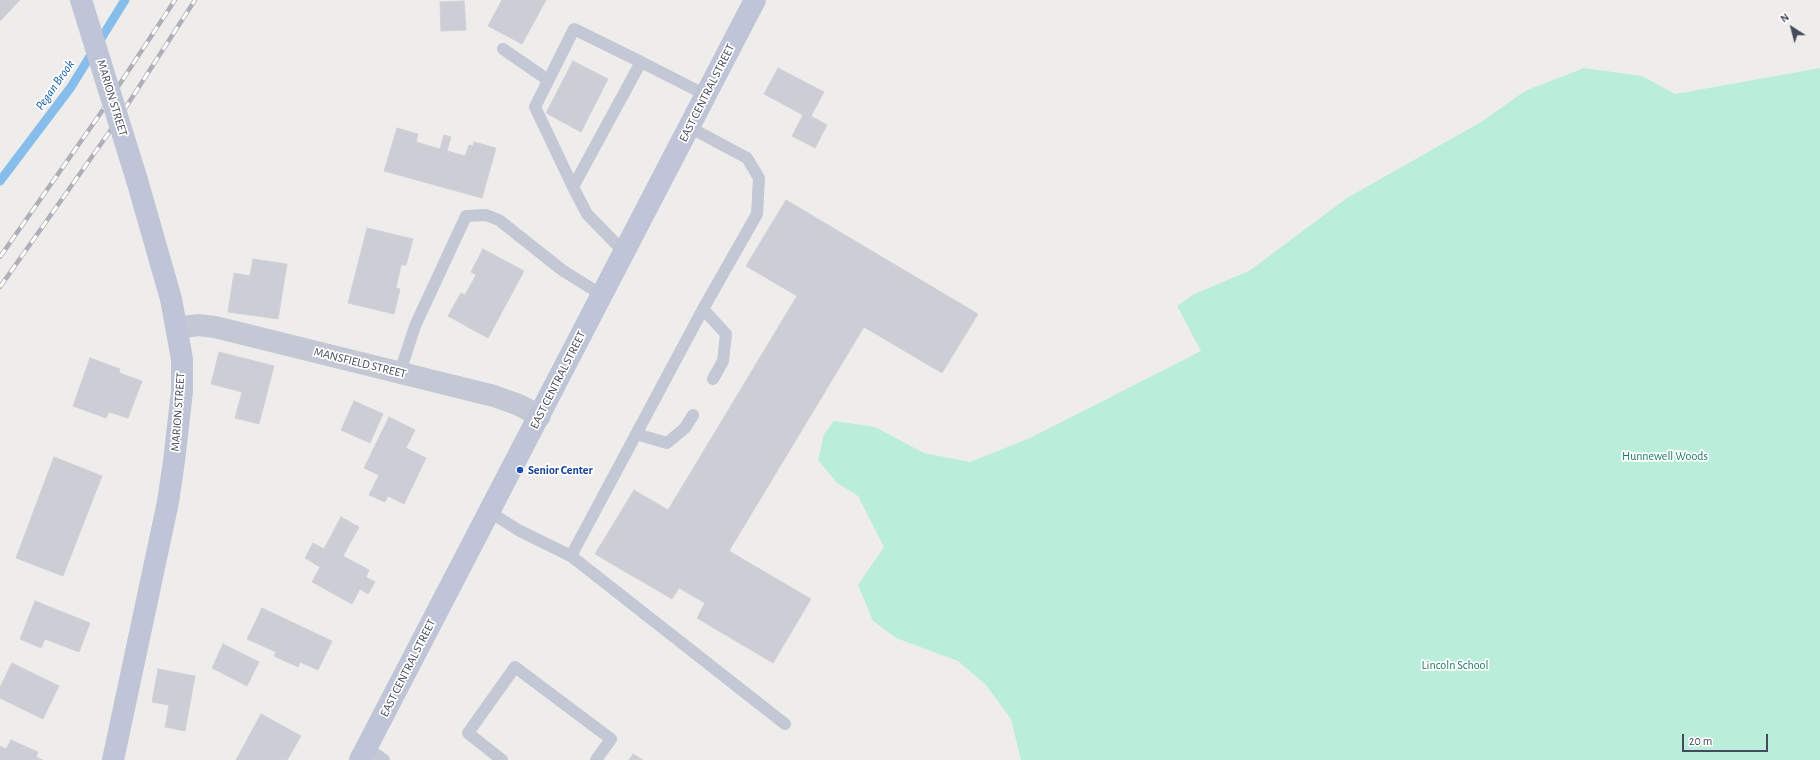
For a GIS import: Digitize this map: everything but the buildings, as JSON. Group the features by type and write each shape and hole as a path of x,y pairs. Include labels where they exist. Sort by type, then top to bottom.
{"main road":[{"name":"MARION STREET","path":"82,0 163,270 177,328 182,359 182,391 168,502 113,760"},
{"name":"EAST CENTRAL STREET","path":"364,754 488,511 540,416 755,0"}],"street":[{"name":"MANSFIELD STREET","path":"177,328 198,325 215,327 494,396 519,405 540,416"}],"lane":[{"path":"624,252 586,214 535,107 574,29 706,94"},
{"path":"503,48 548,80"},
{"path":"573,187 641,62"},
{"path":"571,556 703,309 757,214 760,178 747,158 690,127"},
{"path":"400,372 415,326 466,216 486,215 499,220 562,270 602,295"},
{"path":"703,309 726,334 723,361 713,379"},
{"path":"636,434 667,443 685,428 693,415"},
{"path":"488,511 520,531 571,556 784,724"},
{"path":"502,760 468,733 515,667 611,739 596,760"},
{"path":"364,754 384,760"}],"green space":[{"path":"1584,68 1642,76 1675,94 1820,68 1820,760 1021,760 1011,719 986,685 958,661 896,638 873,621 858,585 884,547 858,496 837,483 818,460 824,434 834,421 875,427 924,453 970,462 1028,439 1201,351 1177,306 1194,294 1249,271 1347,198 1481,122 1525,91"}],"waterway":[{"name":"Pegan Brook","path":"0,181 71,87 125,0"}],"railway":[{"path":"0,257 100,114 175,0"},
{"path":"0,287 115,124 195,0"}],"place":[{"name":"Senior Center","path":"520,470"}],"park label":[{"name":"Hunnewell Woods","path":"1665,456"},
{"name":"Lincoln School","path":"1455,665"}]}
